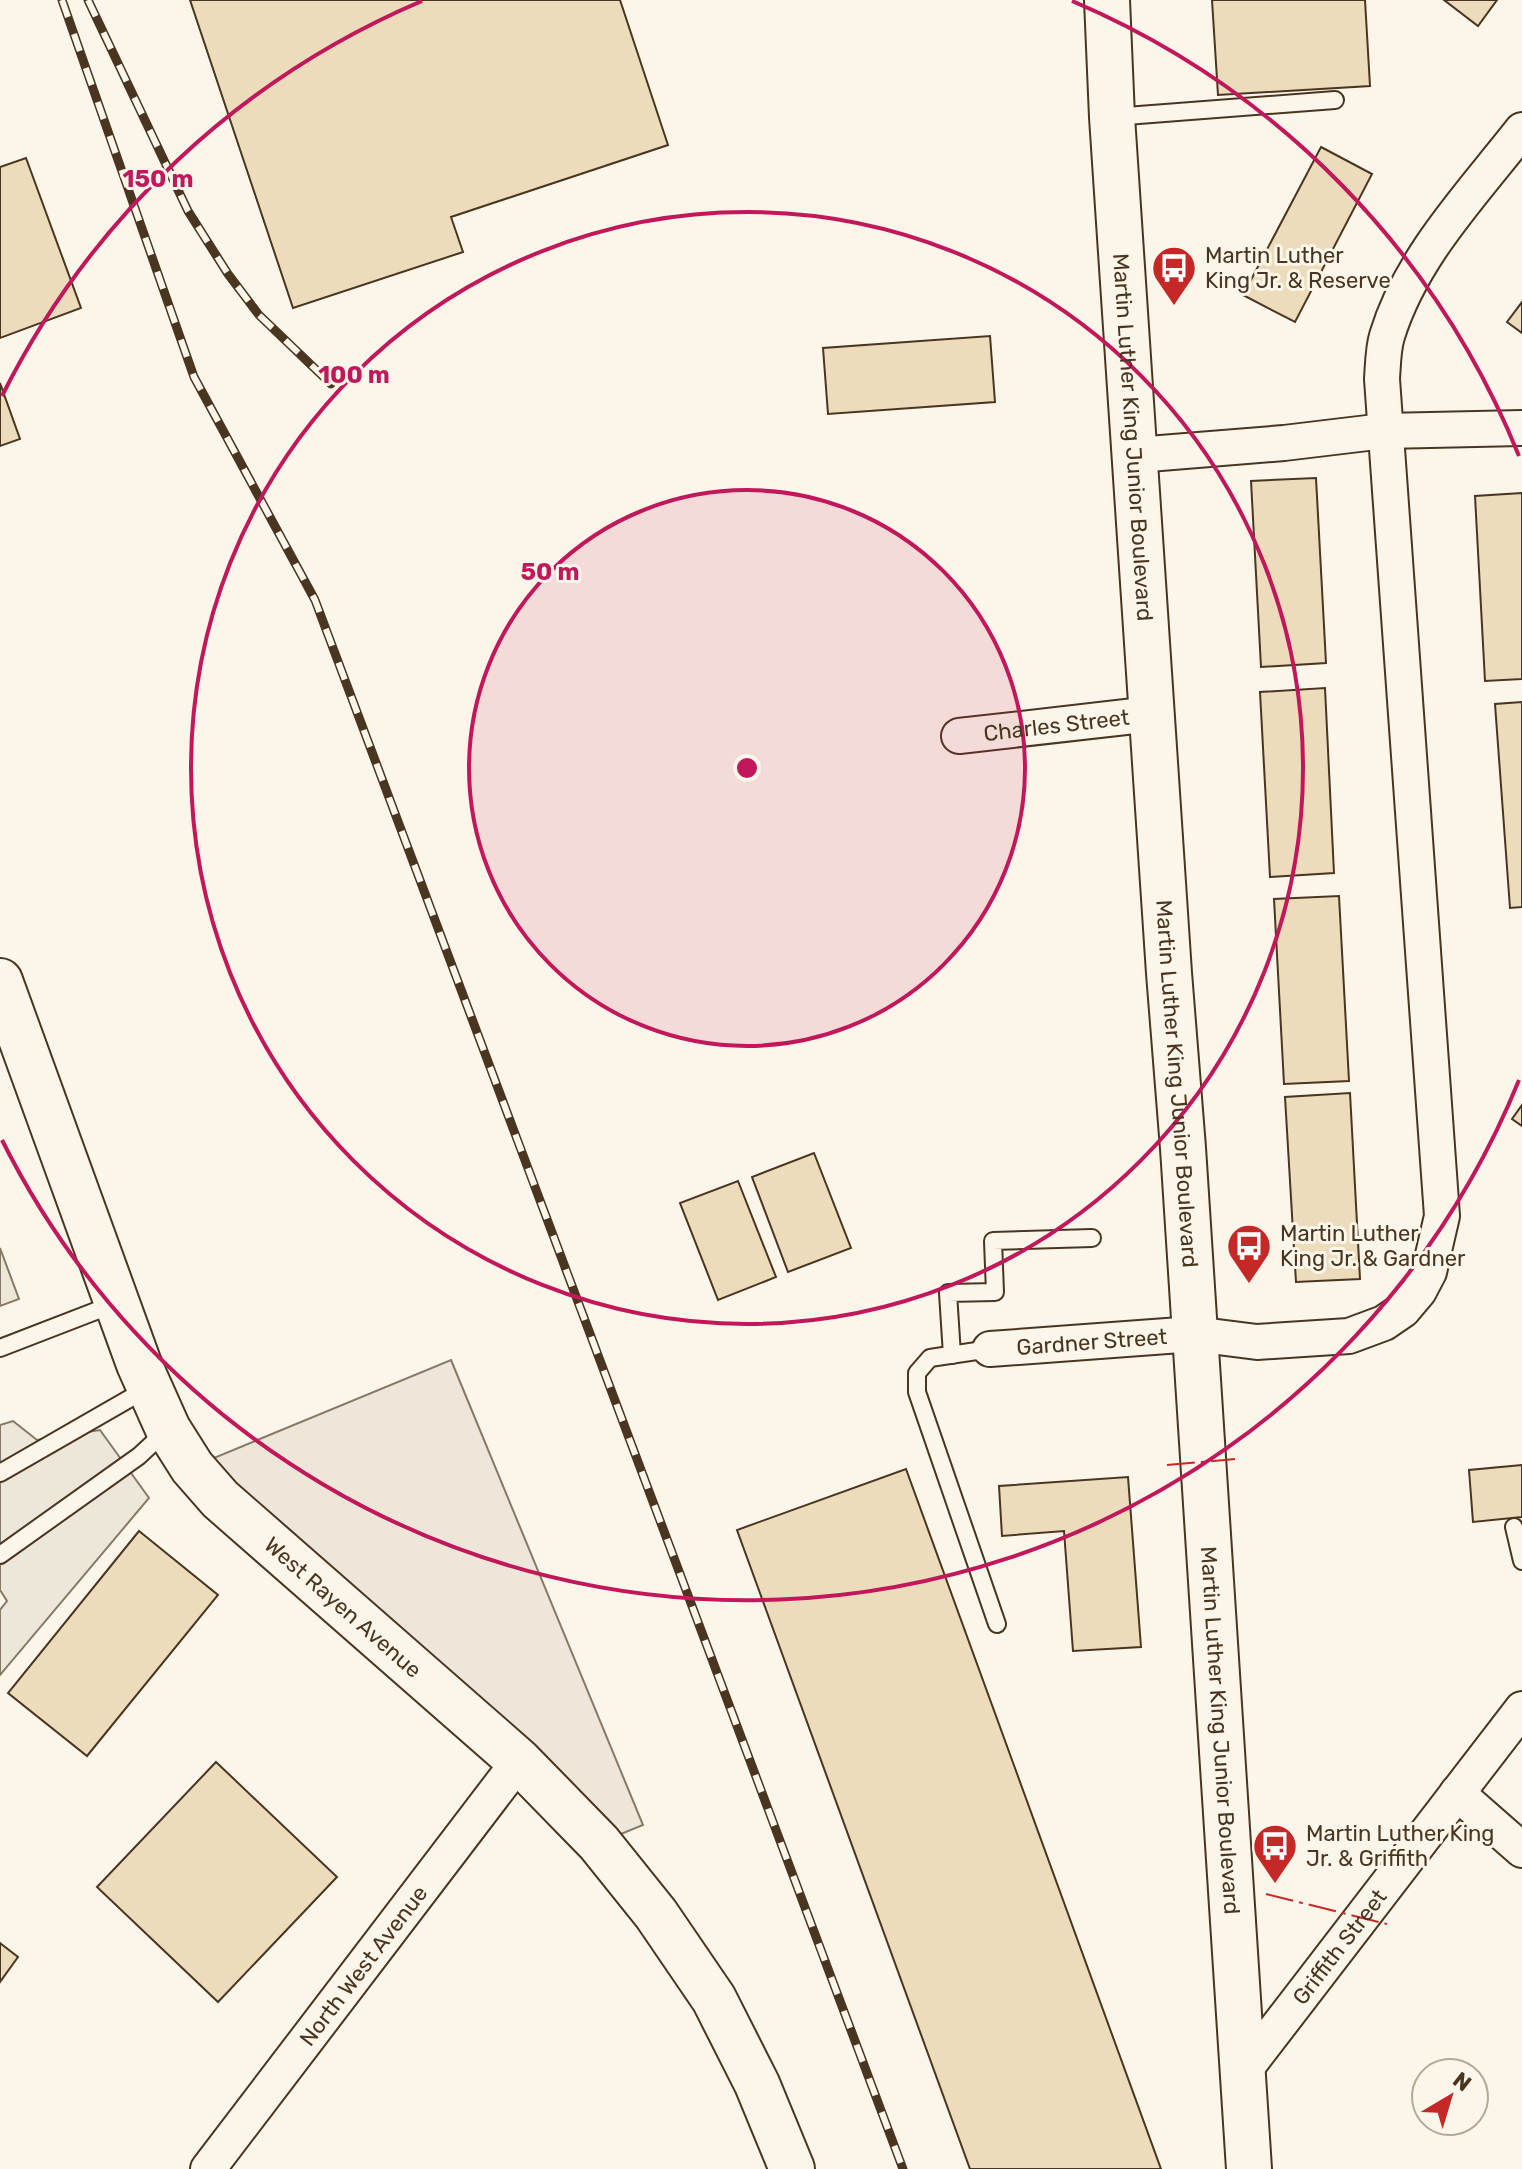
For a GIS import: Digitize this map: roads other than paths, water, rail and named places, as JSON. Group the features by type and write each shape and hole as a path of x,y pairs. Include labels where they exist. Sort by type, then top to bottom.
{"main road":[{"name":"Martin Luther King Junior Boulevard","path":"1107,0 1112,117 1249,2169"},
{"name":"West Rayen Avenue","path":"0,981 149,1387 168,1429 192,1467 220,1499 519,1761 599,1843 656,1914 714,1999 757,2084 792,2169"}],"street":[{"name":"Gardner Street","path":"990,1349 1194,1334 1257,1342 1349,1336 1384,1323 1403,1310 1419,1291 1429,1272 1442,1216 1382,379 1386,339 1404,292 1434,243 1522,130"},
{"path":"1136,455 1384,431 1522,428"},
{"name":"Charles Street","path":"959,736 1152,714"},
{"name":"Griffith Street","path":"1243,2072 1522,1709"},
{"name":"North West Avenue","path":"208,2169 519,1761"},
{"path":"1457,1793 1522,1850"}],"lane":[{"path":"1112,117 1335,100"},
{"path":"952,1355 948,1293 995,1292 993,1241 1092,1238"},
{"path":"0,1348 117,1303"},
{"path":"990,1349 930,1358 917,1373 917,1392 997,1624"},
{"path":"0,1473 149,1387"},
{"path":"0,1555 139,1456 168,1429"},
{"path":"1514,1527 1522,1561"}],"railway":[{"path":"62,0 194,377 315,600 903,2169"},
{"path":"88,0 188,211 228,274 259,315 331,384"}],"place":[{"name":"Martin Luther King Jr. & Reserve","path":"1174,307"},
{"name":"Martin Luther King Jr. & Gardner","path":"1249,1285"},
{"name":"Martin Luther King Jr. & Griffith","path":"1275,1885"}]}
